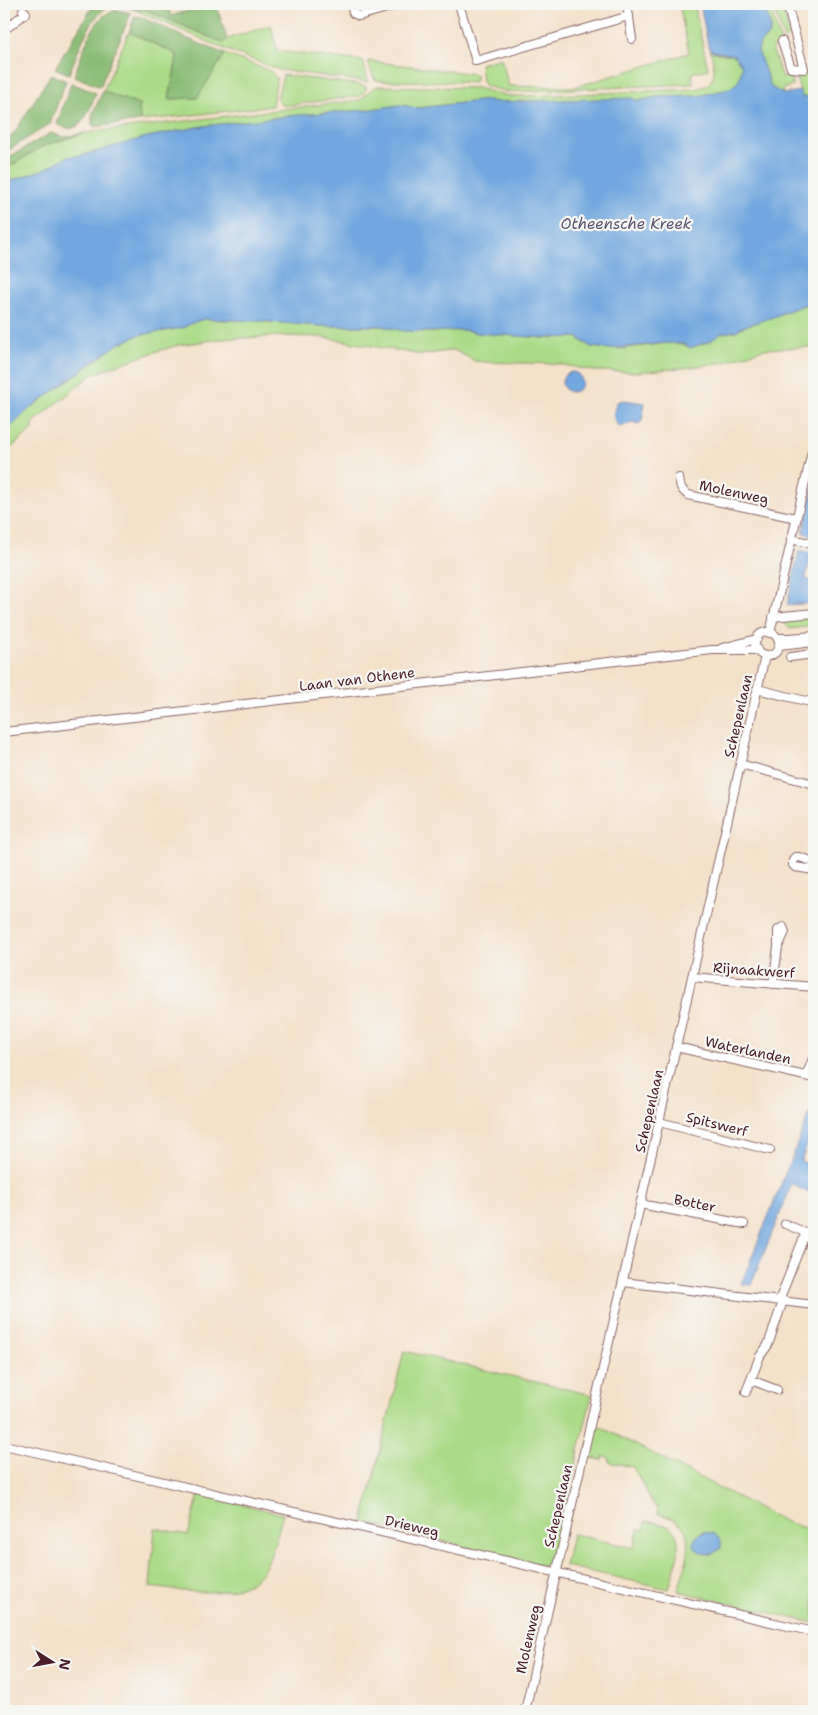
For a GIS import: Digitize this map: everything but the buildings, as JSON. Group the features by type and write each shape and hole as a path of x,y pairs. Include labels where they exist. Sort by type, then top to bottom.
{"street":[{"path":"351,4 353,13 358,16 400,4"},
{"path":"459,4 476,61 629,16"},
{"path":"627,4 632,39"},
{"path":"782,41 791,68 804,69 787,4"},
{"path":"4,30 26,13 23,10"},
{"path":"770,633 814,443"},
{"name":"Molenweg","path":"679,478 682,491 688,495 796,518"},
{"path":"791,539 814,544"},
{"path":"773,617 814,613"},
{"path":"770,633 762,634 757,639 757,650 765,656 774,653 778,642"},
{"path":"770,633 778,642 814,641"},
{"name":"Laan van Othene","path":"712,650 757,639"},
{"name":"Laan van Othene","path":"4,732 712,650 757,650"},
{"path":"790,656 814,654"},
{"name":"Schepenlaan","path":"556,1572 765,656"},
{"path":"757,690 814,703"},
{"path":"740,764 814,784"},
{"path":"814,862 799,857 795,857 793,860 795,867 814,870"},
{"path":"773,984 778,947"},
{"name":"Rijnaakwerf","path":"692,978 814,987"},
{"name":"Waterlanden","path":"676,1047 810,1077"},
{"path":"810,1077 814,1056"},
{"name":"Spitswerf","path":"658,1122 770,1150"},
{"name":"Botter","path":"640,1204 744,1224"},
{"path":"785,1224 814,1236"},
{"path":"746,1392 760,1356 768,1345 781,1301 806,1232"},
{"path":"622,1282 814,1305"},
{"path":"751,1380 777,1390"},
{"name":"Drieweg","path":"4,1445 814,1632"},
{"name":"Molenweg","path":"525,1711 556,1572"}],"green space":[{"path":"94,4 167,4 171,16 210,4 216,4 227,39 224,43 142,8 140,12 126,6 117,5 108,7 93,22 81,44 69,74 55,68"},
{"path":"679,4 694,4 708,69 692,73 693,84 508,92 485,86 482,81 480,64 501,58 509,86 575,87 689,53"},
{"path":"764,4 769,4 781,42 772,48 782,78 790,76 793,86 782,89 783,94 771,87 758,51 760,43 769,35 771,28"},
{"path":"773,4 782,4 789,35 784,40"},
{"path":"141,8 224,43 227,39 271,25 277,51 363,61 368,82 280,70 227,50 140,12"},
{"path":"116,10 131,13 100,87 74,76 94,27 105,15"},
{"path":"135,16 225,54 197,98 169,99 176,54 129,32"},
{"path":"129,32 175,53 177,57 169,99 197,98 225,54 270,71 277,78 272,106 140,121 139,105 103,91"},
{"path":"710,48 718,53 734,55 742,66 739,81 729,89 698,96 657,97 637,101 495,102 488,100 418,108 400,105 203,126 147,137 84,155 67,157 45,169 4,183 4,170 43,146 85,133 360,100 378,86 477,88 509,96 695,89 709,83 714,74"},
{"path":"368,61 476,74 476,80 473,82 380,81 374,79"},
{"path":"814,69 814,96 802,97 795,75"},
{"path":"51,74 66,81 50,124 4,153 4,143 15,132"},
{"path":"283,75 362,85 366,86 366,90 360,96 283,106 277,99"},
{"path":"71,83 96,93 83,121 78,126 65,128 57,124"},
{"path":"103,91 139,105 140,121 95,127 92,125 92,115"},
{"path":"51,133 64,137 85,133 43,146 4,170 4,160"},
{"path":"814,304 814,347 763,349 725,362 636,372 594,371 559,364 475,361 454,350 422,355 322,337 284,336 221,339 179,345 117,365 90,376 32,424 34,428 4,454 4,434 29,409 118,344 139,335 183,328 204,319 319,326 381,326 404,331 465,330 478,333 545,338 577,337 584,343 619,349 667,343 684,344 690,348 710,341 722,333 736,331 742,327 804,305"},
{"path":"814,616 814,626 790,629 783,619"},
{"path":"404,1351 592,1395 554,1557 544,1566 363,1522"},
{"path":"593,1423 786,1522 814,1531 814,1623 678,1591 688,1556 688,1538 685,1530 677,1521 657,1513 658,1508 655,1507 633,1467 609,1462 609,1458 603,1456 602,1460 587,1457 586,1452","holes":["701,1533 714,1534 719,1550 712,1554 699,1551"]},
{"path":"199,1494 283,1514 274,1547 266,1566 257,1578 230,1590 196,1592 150,1587 155,1528 188,1535"},
{"path":"646,1521 665,1525 673,1530 677,1536 678,1554 669,1589 565,1566 572,1534 634,1548 638,1529 644,1530"}],"water":[{"name":"Otheensche Kreek","path":"700,4 764,4 771,28 769,34 760,43 758,51 771,87 783,94 800,91 802,97 814,96 814,304 803,305 742,327 736,331 722,333 710,341 690,348 684,344 667,343 608,349 591,347 577,337 545,338 478,333 465,330 404,331 381,326 319,326 204,319 183,328 139,335 118,344 29,409 4,434 4,183 45,169 67,157 84,155 147,137 203,126 400,105 418,108 488,100 495,102 632,98 638,101 657,97 698,96 729,89 739,81 742,66 734,55 712,51 708,45"},
{"path":"572,372 579,375 582,382 579,389 572,392 565,389 562,382 565,375"},
{"path":"623,400 645,403 642,421 639,424 632,422 621,427 614,419 617,402"},
{"path":"814,482 814,536 803,533"},
{"path":"799,550 811,553 806,579 814,582 814,603 787,605"},
{"path":"814,1102 814,1127 801,1161 814,1166 814,1196 792,1184 751,1285 741,1284"},
{"path":"705,1532 714,1534 721,1540 721,1548 712,1554 702,1553 694,1545 696,1537"}]}
